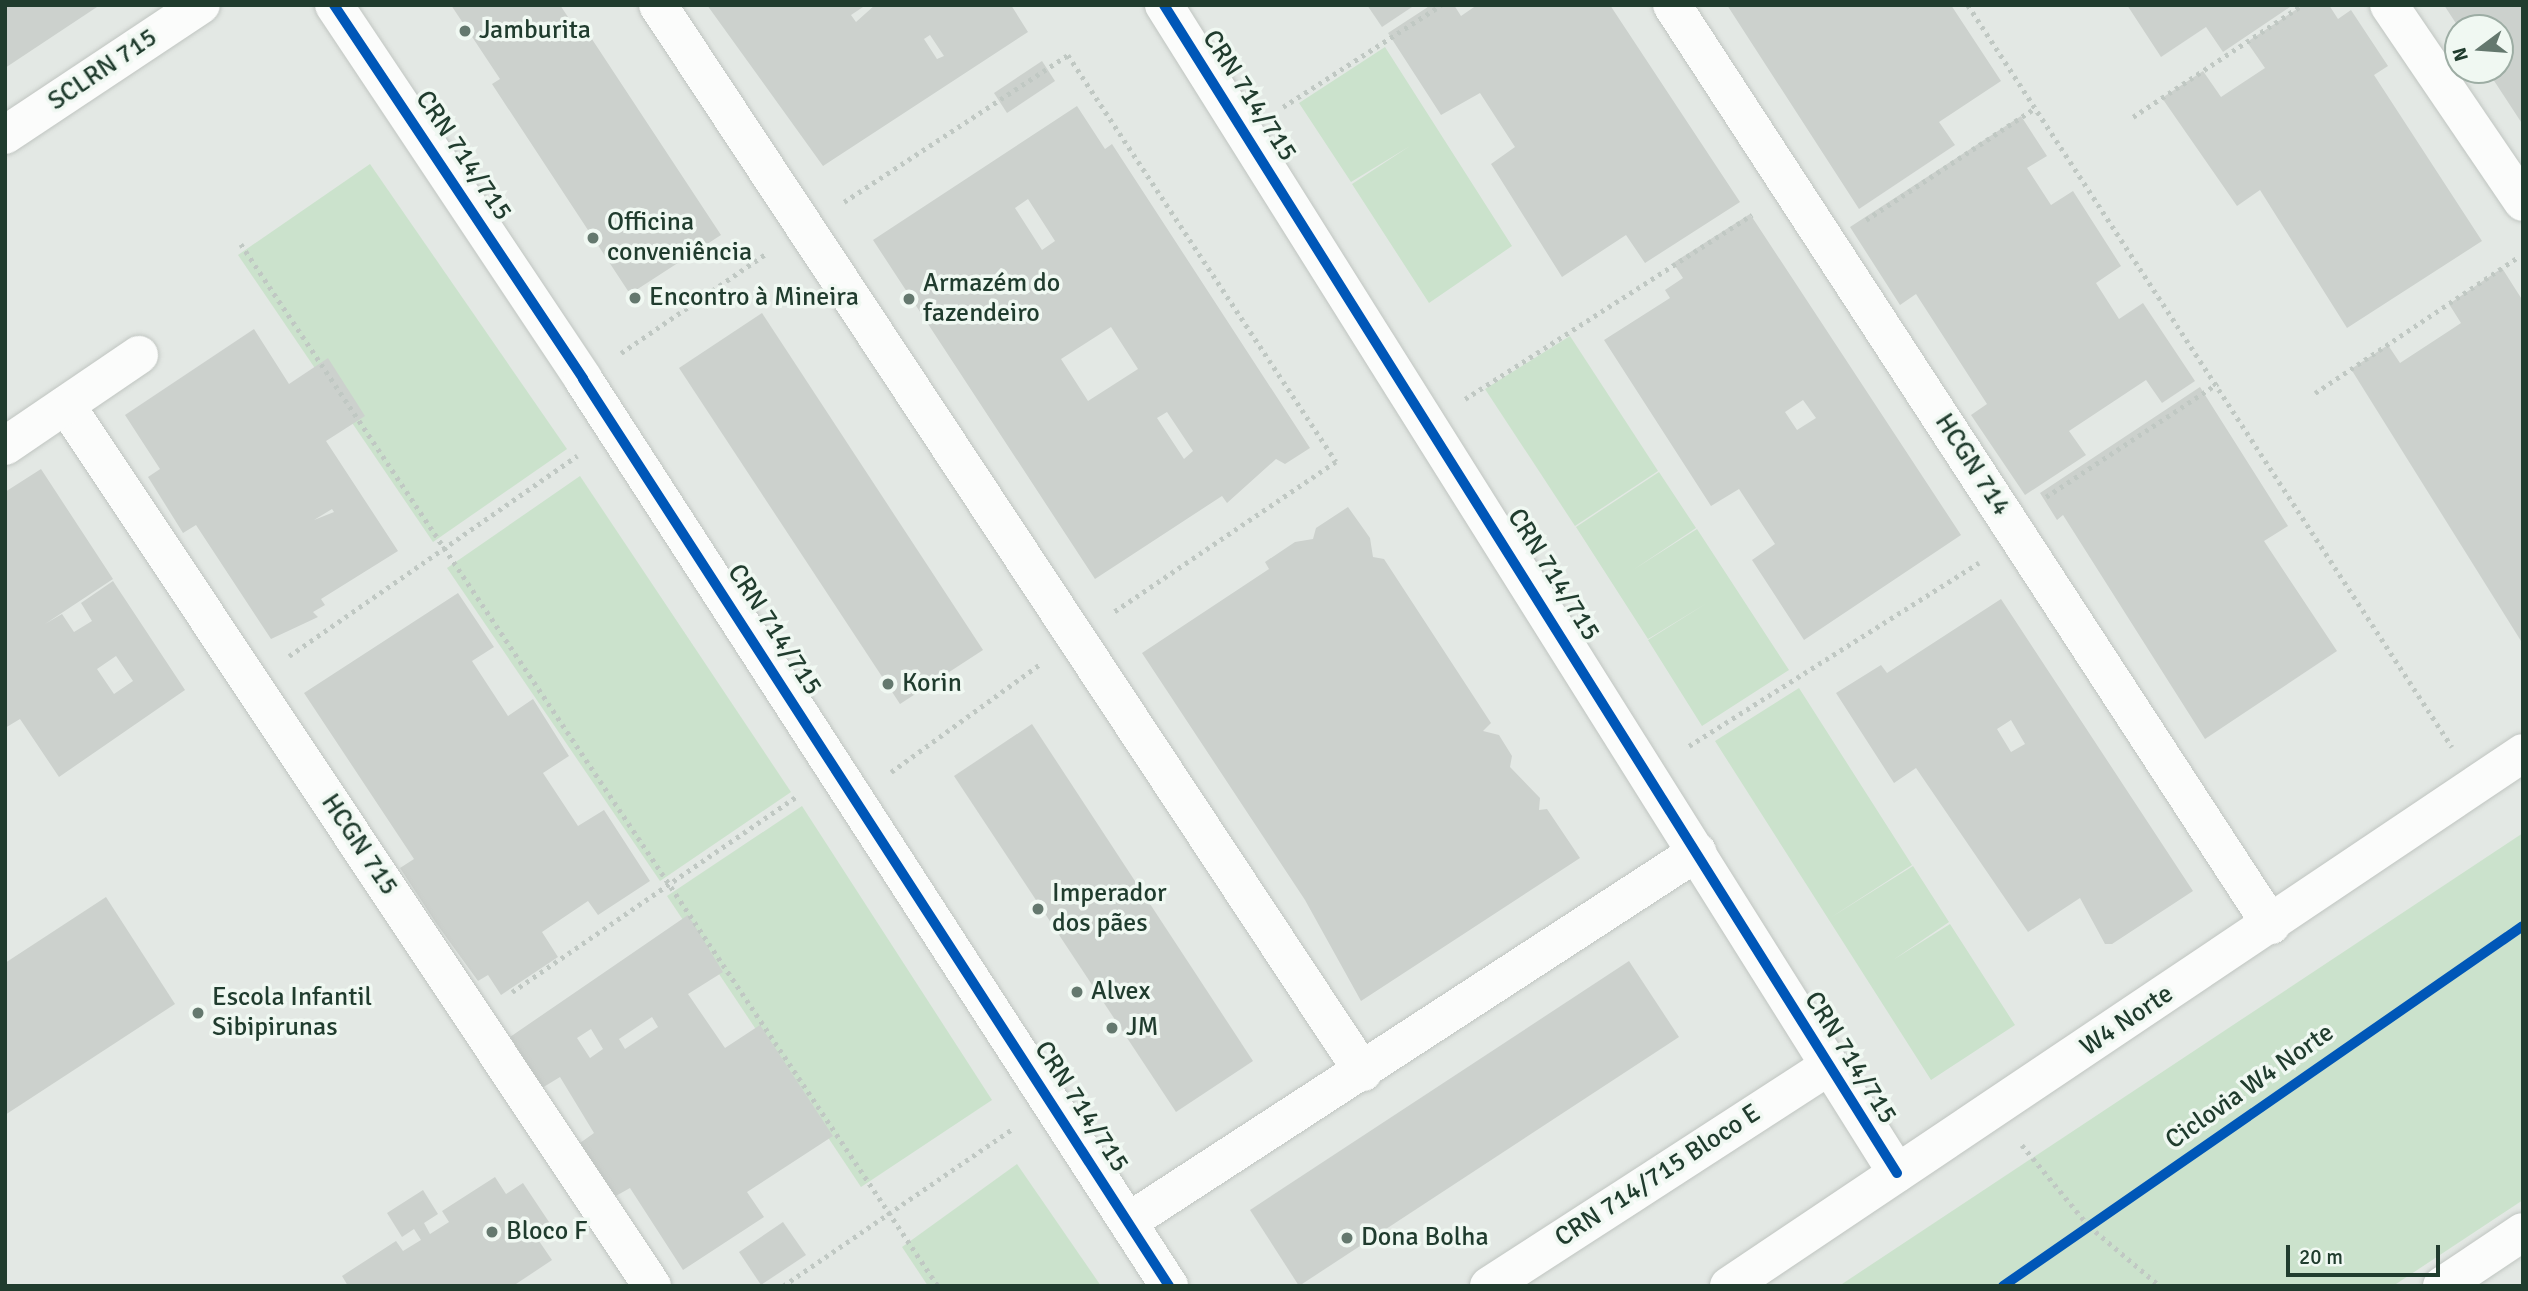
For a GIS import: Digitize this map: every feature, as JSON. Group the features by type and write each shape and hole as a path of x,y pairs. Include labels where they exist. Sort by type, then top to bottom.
{"street":[{"name":"SCLRN 715","path":"5,135 201,5"},
{"name":"CRN 714/715","path":"334,5 856,797 1169,1286"},
{"path":"658,5 1363,1072"},
{"name":"CRN 714/715","path":"1164,5 1897,1173"},
{"name":"HCGN 714","path":"1672,5 2271,926"},
{"path":"2389,5 2523,202"},
{"path":"5,446 139,355"},
{"name":"HCGN 715","path":"66,405 652,1286"},
{"name":"W4 Norte","path":"1729,1286 2271,926 2523,753"},
{"path":"1128,1222 1363,1072 1697,852"},
{"name":"CRN 714/715 Bloco E","path":"1489,1286 1828,1067"},
{"path":"2442,1286 2523,1233"}],"path":[{"path":"1277,111 1441,5"},
{"path":"1968,5 2218,383 2453,748"},
{"path":"2133,117 2302,5"},
{"path":"583,379 804,227 1068,55 1336,462 1076,638 856,797"},
{"path":"1856,226 2035,108"},
{"path":"1464,400 1764,208"},
{"path":"241,244 938,1286"},
{"path":"2315,393 2518,257"},
{"path":"2036,504 2218,383"},
{"path":"276,664 577,456"},
{"path":"1689,746 1983,560"},
{"path":"508,995 799,795"},
{"path":"1993,1110 2089,1226 2160,1286"},
{"path":"783,1286 1015,1127"},
{"path":"2078,1234 2100,1219"}],"green space":[{"path":"1385,47 1512,246 1429,303 1352,184 1410,146 1351,182 1299,103"},
{"path":"370,164 567,449 433,542 238,255"},
{"path":"1570,336 1658,471 1575,526 1485,389"},
{"path":"1659,472 1696,528 1633,570 1697,529 1789,670 1702,726 1648,640 1707,603 1648,639 1576,527"},
{"path":"580,476 791,792 660,881 447,568"},
{"path":"1799,688 1912,865 1830,918 1913,866 1949,922 1893,960 1950,924 2015,1025 1931,1080 1715,741"},
{"path":"802,806 992,1100 861,1187 667,896"},
{"path":"2523,833 2523,1200 2393,1286 1839,1286"},
{"path":"1017,1164 1101,1286 928,1286 902,1247"}],"building":[{"path":"5,5 100,5 5,68"},
{"path":"451,5 560,5 576,29 582,24 721,235 630,294 492,84 500,79"},
{"path":"707,5 866,5 851,15 856,22 875,5 1011,5 1028,32 823,166","holes":["930,35 944,56 937,59 924,39"]},
{"path":"1367,5 1415,5 1382,27"},
{"path":"1431,5 1454,5 1461,16 1477,5 1610,5 1740,202 1645,263 1626,235 1562,277 1491,164 1515,147 1480,93 1441,115 1388,33"},
{"path":"1727,5 1951,5 2001,81 1939,122 1955,145 1859,209"},
{"path":"2127,5 2293,5 2223,52 2206,27 2161,57"},
{"path":"2303,5 2329,5 2338,19 2351,10 2388,66 2374,75 2482,241 2347,328 2260,190 2237,206 2162,98 2203,71 2221,97 2265,68 2247,42"},
{"path":"2444,5 2523,5 2523,125 2496,84 2514,84 2514,14 2450,14"},
{"path":"1042,61 1055,81 1007,113 994,93"},
{"path":"1077,106 1105,149 1112,144 1310,448 1285,464 1276,459 1227,503 1222,496 1095,579 873,240","holes":["1028,199 1055,241 1042,250 1015,208","1111,327 1138,369 1088,401 1061,359","1167,412 1193,451 1184,459 1157,418"]},
{"path":"2021,116 2047,156 2027,168 2051,205 2073,191 2121,266 2096,283 2119,319 2143,303 2195,381 2162,403 2146,380 2069,431 2086,455 2025,495 1971,415 1987,404 1916,294 1900,305 1850,227"},
{"path":"1750,214 1961,535 1804,640 1752,560 1775,544 1739,489 1711,506 1604,340 1670,298 1665,290 1683,278 1673,263","holes":["1803,400 1816,418 1797,430 1785,412"]},
{"path":"2502,268 2523,301 2521,641 2351,369 2388,345 2400,363 2461,323 2449,304"},
{"path":"762,313 983,650 900,704 679,368"},
{"path":"254,329 289,384 328,358 365,416 326,441 398,551 321,599 325,605 313,612 318,617 271,639 196,525 183,533 148,477 160,469 125,415","holes":["332,509 334,512 314,520"]},
{"path":"2200,387 2288,526 2264,541 2337,651 2205,739 2063,515 2057,520 2040,493"},
{"path":"41,469 113,579 45,624 62,614 74,632 92,621 81,603 113,581 185,690 59,777 20,719 5,728 5,492","holes":["116,656 133,681 114,694 97,669"]},
{"path":"1348,507 1370,538 1373,557 1384,559 1491,723 1483,731 1499,735 1512,756 1510,767 1540,798 1539,810 1547,809 1580,858 1361,1001 1305,900 1142,653 1269,569 1265,562 1295,542 1313,539 1316,528"},
{"path":"458,593 494,647 472,661 508,716 533,699 569,756 543,773 578,826 604,810 650,881 598,915 588,901 542,932 558,957 501,995 488,975 478,981 400,868 414,859 304,693"},
{"path":"2001,599 2193,891 2112,944 2105,944 2080,898 2028,932 1916,768 1894,783 1836,693 1881,665 1887,673","holes":["2011,720 2025,744 2011,752 1997,729"]},
{"path":"1032,724 1253,1061 1176,1112 954,776"},
{"path":"106,897 175,1004 5,1115 5,963"},
{"path":"688,915 723,972 688,994 725,1048 760,1025 833,1136 747,1192 764,1217 683,1270 630,1188 614,1197 580,1143 594,1133 560,1077 542,1088 510,1037","holes":["652,1017 658,1027 625,1049 619,1039","591,1029 603,1049 590,1058 577,1038"]},
{"path":"1629,961 1679,1037 1299,1286 1250,1210"},
{"name":"Bloco F","path":"495,1177 506,1194 523,1183 555,1231 539,1241 552,1260 513,1286 348,1286 342,1276 396,1241 403,1251 421,1240 414,1229 402,1237 387,1213 423,1190 438,1214 424,1223 430,1234 449,1222 442,1211"},
{"path":"783,1222 806,1255 761,1285 739,1252"}],"cycle path":[{"path":"334,5 583,379 1169,1286"},
{"path":"1164,5 1897,1173"},
{"name":"Ciclovia W4 Norte","path":"2003,1286 2523,926"}],"place":[{"name":"Jamburita","path":"465,31"},
{"name":"Officina conveniência","path":"593,238"},
{"name":"Encontro à Mineira","path":"635,298"},
{"name":"Armazém do fazendeiro","path":"909,299"},
{"name":"Korin","path":"888,684"},
{"name":"Imperador dos pães","path":"1038,909"},
{"name":"Alvex","path":"1077,992"},
{"name":"Escola Infantil Sibipirunas","path":"198,1013"},
{"name":"JM","path":"1112,1028"},
{"name":"Bloco F","path":"492,1232"},
{"name":"Dona Bolha","path":"1347,1238"}]}
